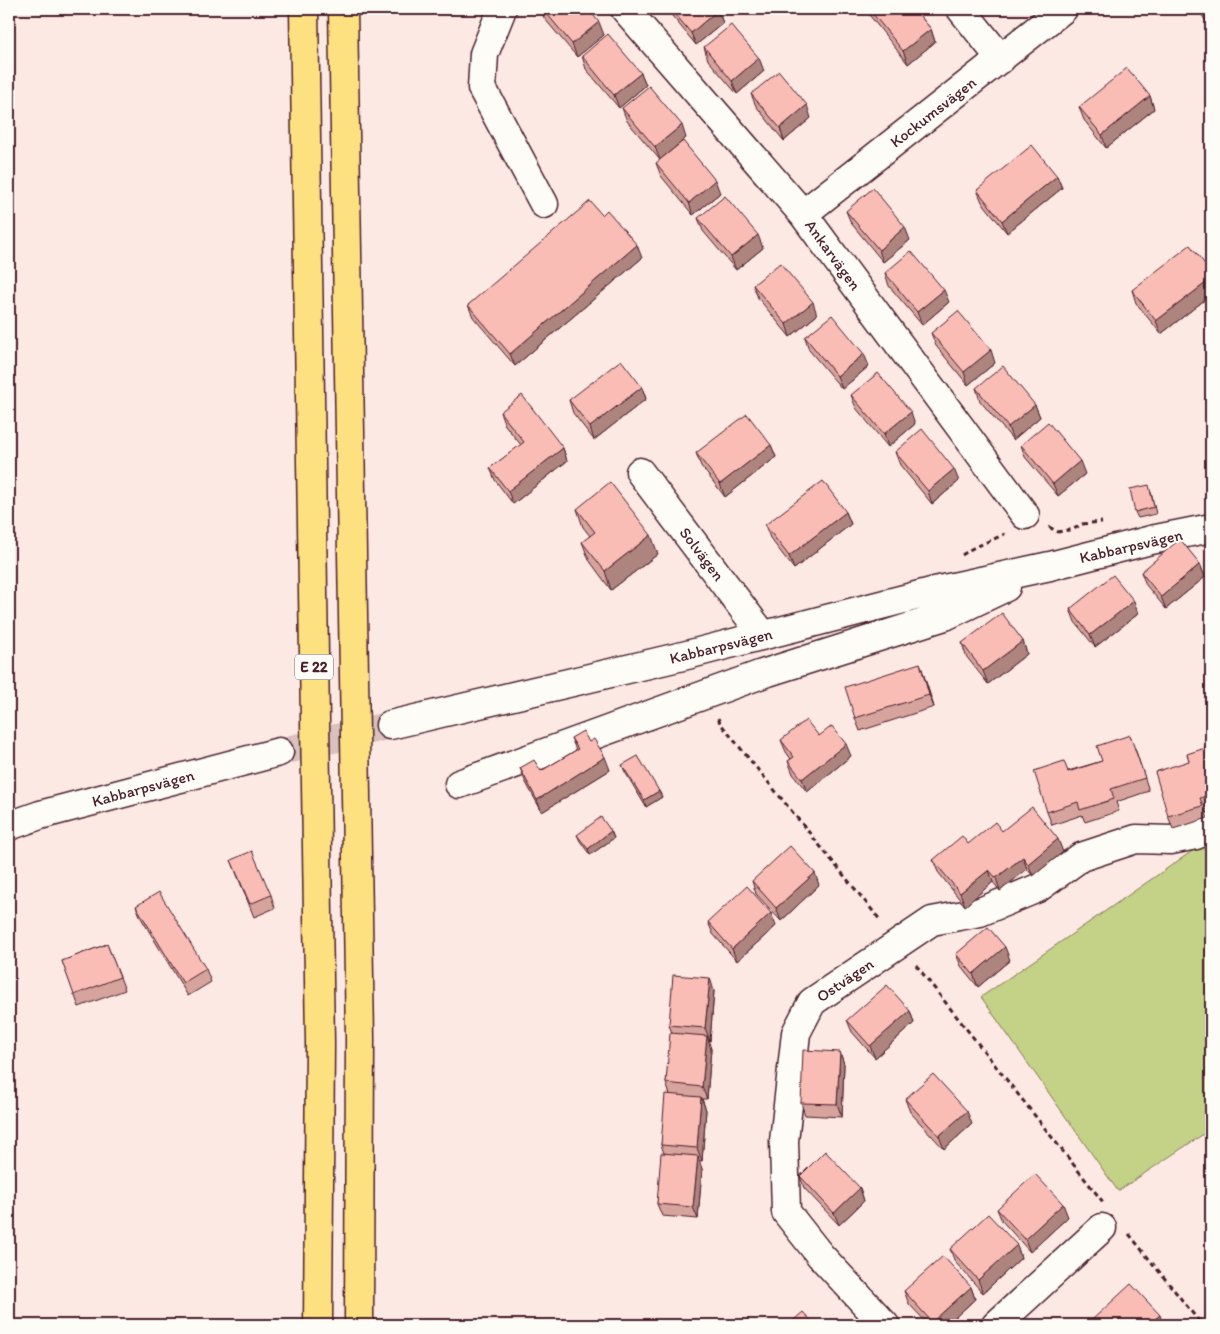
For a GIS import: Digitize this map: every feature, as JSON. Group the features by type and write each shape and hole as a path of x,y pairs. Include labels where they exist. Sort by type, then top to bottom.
{"highway":[{"name":"E 22","path":"304,9 320,1043 318,1325"},
{"name":"E 22","path":"343,9 360,1038 358,1325"}],"street":[{"path":"502,9 484,54 482,88 544,204"},
{"name":"Ankarvägen","path":"625,9 803,214 1025,515"},
{"path":"961,9 1001,59"},
{"name":"Kockumsvägen","path":"803,214 1062,9"},
{"name":"Solvägen","path":"640,472 763,636"},
{"name":"Kabbarpsvägen","path":"390,725 763,636 935,591 1211,528"},
{"name":"Kabbarpsvägen","path":"459,784 762,674 944,616 1050,566"},
{"name":"Kabbarpsvägen","path":"9,826 40,815 279,752"},
{"name":"Ostvägen","path":"885,1325 820,1255 786,1212 784,1141 796,1033 812,1002 932,921 980,912 1038,888 1082,857 1136,839 1171,840 1196,835 1211,826"},
{"path":"996,1325 1112,1222"}],"path":[{"path":"935,591 951,564 971,549 1004,535 1025,515"},
{"path":"709,694 720,723 899,943 1112,1222 1202,1325"}],"green space":[{"path":"1211,838 1211,1129 1118,1191 981,997"}],"building":[{"path":"543,9 588,9 599,22 572,44"},
{"path":"671,9 717,9 718,10 691,33"},
{"path":"869,9 914,9 931,29 903,51"},
{"path":"1202,9 1211,9 1211,21"},
{"path":"731,25 759,58 732,81 704,47"},
{"path":"608,34 641,73 614,95 582,56"},
{"path":"1127,68 1150,96 1102,135 1079,107"},
{"path":"779,71 807,105 780,128 751,94"},
{"path":"649,86 682,125 655,147 622,108"},
{"path":"683,141 715,180 689,203 656,163"},
{"path":"1032,145 1057,176 1002,221 977,190"},
{"path":"873,188 905,227 879,250 846,211"},
{"path":"725,196 758,235 731,257 698,218"},
{"path":"590,201 602,215 607,210 637,245 510,354 468,305"},
{"path":"1190,245 1211,272 1211,279 1156,321 1132,290"},
{"path":"911,251 944,290 917,312 885,273"},
{"path":"780,263 813,302 786,324 753,285"},
{"path":"958,311 991,350 964,372 931,333"},
{"path":"832,315 864,354 837,376 805,337"},
{"path":"621,360 642,387 590,427 569,400"},
{"path":"1003,366 1035,405 1008,427 976,388"},
{"path":"878,373 911,412 884,434 851,395"},
{"path":"522,395 563,448 508,491 490,468 524,442 500,412"},
{"path":"747,414 771,445 720,484 696,453"},
{"path":"1048,422 1080,461 1053,484 1021,445"},
{"path":"922,429 954,469 928,491 895,452"},
{"path":"823,481 846,512 789,556 765,525"},
{"path":"610,482 651,535 605,571 582,542 595,532 577,509"},
{"path":"1149,485 1154,507 1135,512 1130,489"},
{"path":"1180,539 1200,564 1161,597 1141,572"},
{"path":"1113,575 1134,601 1090,635 1070,609"},
{"path":"1002,613 1023,641 983,671 962,643"},
{"path":"920,663 929,695 855,718 845,687"},
{"path":"806,720 819,736 832,726 846,744 802,779 788,761 794,757 781,740"},
{"path":"583,731 589,742 594,739 605,757 537,800 520,768 534,760 541,771 578,749 571,738"},
{"path":"1130,735 1145,778 1111,789 1114,799 1080,810 1078,802 1047,812 1034,771 1064,761 1068,772 1102,761 1097,746"},
{"path":"1211,746 1211,794 1200,798 1203,806 1168,816 1155,772 1189,761 1187,754"},
{"path":"638,756 659,791 644,800 622,765"},
{"path":"1032,807 1058,839 1028,864 1023,857 996,878 989,870 960,893 933,860 962,836 968,844 995,822 1002,831"},
{"path":"601,817 611,831 588,849 577,835"},
{"path":"790,846 815,873 776,908 752,881"},
{"path":"252,851 271,895 250,904 231,860"},
{"path":"747,886 771,913 732,949 708,922"},
{"path":"159,892 206,969 183,983 136,906"},
{"path":"988,927 1005,947 973,974 956,954"},
{"path":"107,944 120,977 74,995 62,961"},
{"path":"673,975 710,978 705,1028 669,1025"},
{"path":"887,985 910,1011 870,1046 847,1020"},
{"path":"670,1033 707,1036 702,1087 666,1083"},
{"path":"803,1050 840,1052 837,1104 801,1103"},
{"path":"933,1074 967,1111 939,1136 905,1099"},
{"path":"665,1094 701,1097 697,1148 661,1145"},
{"path":"825,1151 860,1188 834,1213 800,1176"},
{"path":"661,1153 698,1156 693,1207 657,1204"},
{"path":"1035,1174 1063,1204 1025,1239 997,1209"},
{"path":"988,1214 1017,1245 978,1280 950,1249"},
{"path":"943,1256 971,1287 932,1322 904,1291"},
{"path":"1131,1284 1160,1315 1148,1325 1099,1325 1093,1319"},
{"path":"1211,1304 1211,1314 1206,1308"},
{"path":"803,1312 815,1325 788,1325"}],"tunnel":[{"path":"279,752 390,725"}]}
